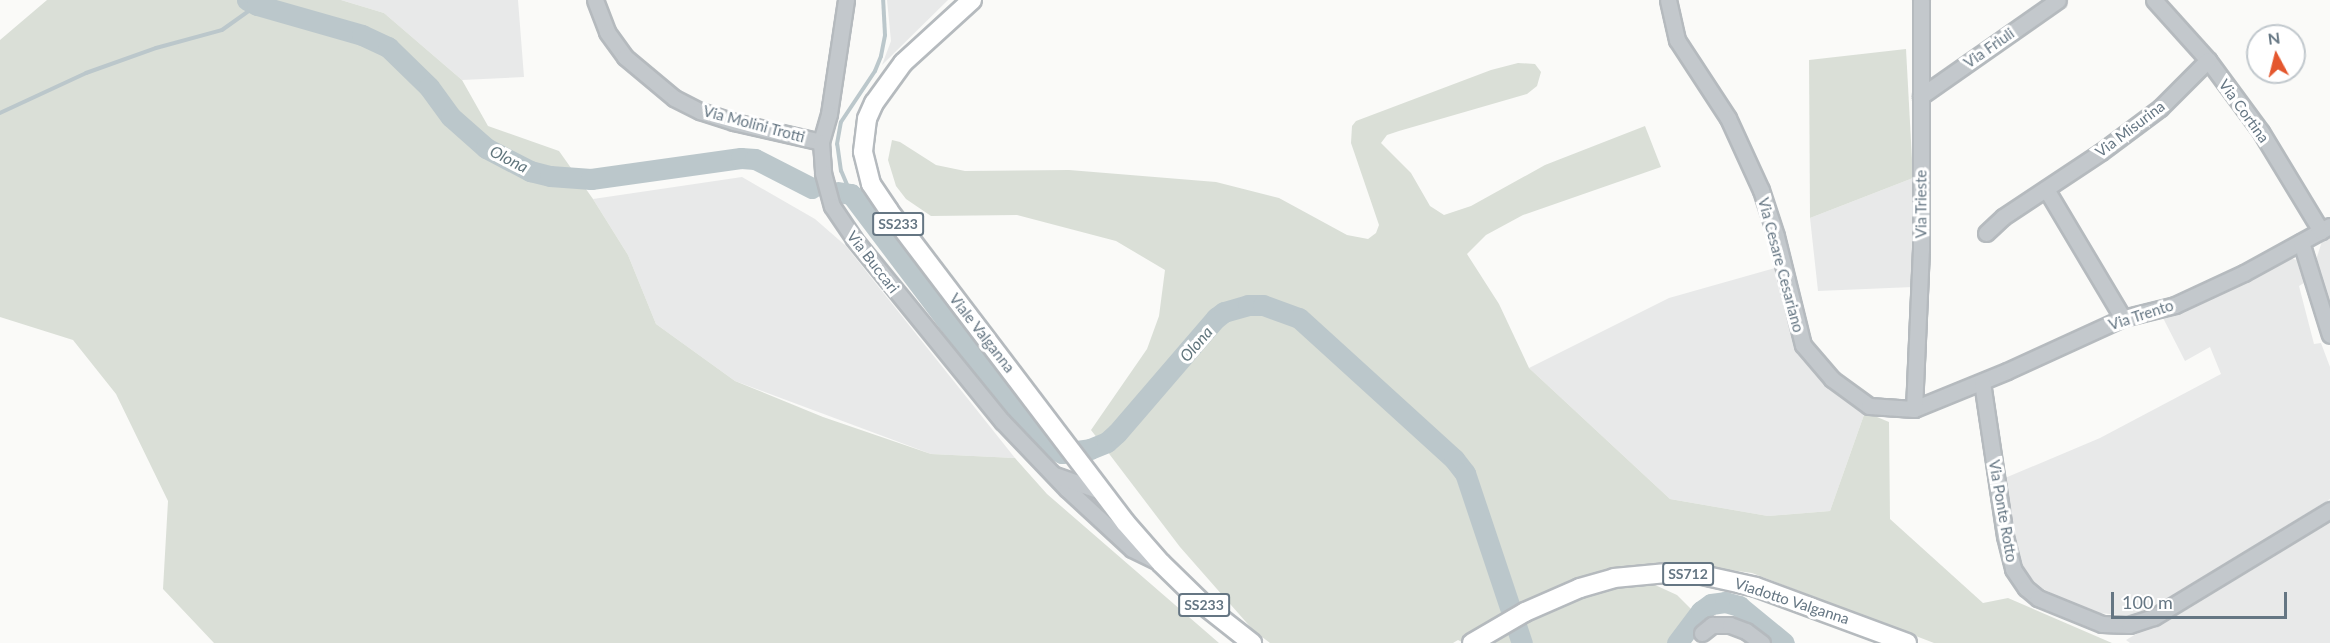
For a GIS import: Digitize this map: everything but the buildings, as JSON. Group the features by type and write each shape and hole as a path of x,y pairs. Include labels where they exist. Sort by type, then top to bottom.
{"main road":[{"name":"Viale Valganna","path":"972,0 903,63 874,103 864,135 865,168 888,211 1066,441 1102,492 1161,563 1205,606 1252,643"},
{"name":"Viadotto Valganna","path":"1472,643 1525,612 1580,588 1626,576 1666,573 1702,575 1756,587 1907,643"}],"street":[{"name":"Via Molini Trotti","path":"596,0 607,32 625,57 674,98 700,111 734,122 821,142"},
{"name":"Via Buccari","path":"846,0 829,114 821,142 826,188 832,206 854,239 1002,421 1132,549 1161,563"},
{"name":"Via Cesare Cesariano","path":"1668,0 1677,40 1728,118 1761,190 1776,236 1803,345 1832,378 1869,406 1914,409"},
{"name":"Via Trieste","path":"1914,409 1921,249 1922,0"},
{"name":"Via Friuli","path":"1921,96 2058,0"},
{"name":"Via Cortina","path":"2154,0 2211,64 2261,132 2326,228"},
{"name":"Via Misurina","path":"1986,233 2003,218 2160,108 2211,64"},
{"path":"2046,189 2123,318"},
{"name":"Via Trento","path":"1914,409 1982,382 2123,318 2175,305 2326,228"},
{"path":"2301,242 2330,335"},
{"name":"Via Ponte Rotto","path":"1982,382 2005,536 2013,569 2026,588 2038,598 2102,624 2128,625 2154,616 2330,510"},
{"name":"Via Buccari","path":"1055,474 1102,492"},
{"path":"1702,633 1712,625 1730,625 1746,631 1762,643"}],"shaded area":[{"path":"47,0 341,0 384,13 462,80 488,126 559,151 628,255 656,324 735,381 823,417 931,454 1015,458 1047,494 1219,643 214,643 163,589 168,501 116,394 73,340 0,317 0,40"},
{"path":"341,0 518,0 524,77 462,80 384,13"},
{"path":"887,0 948,0 882,65 891,41"},
{"path":"1906,49 1913,178 1810,218 1809,60"},
{"path":"1518,63 1535,64 1541,72 1537,86 1527,94 1387,135 1381,143 1411,173 1430,206 1444,215 1471,206 1545,165 1645,126 1661,167 1523,215 1486,235 1467,254 1499,304 1529,368 1670,499 1768,516 1830,511 1865,412 1889,422 1890,519 1983,603 2008,598 2112,643 1934,643 1752,573 1677,563 1620,569 1677,595 1706,624 1688,643 1464,643 1458,640 1453,643 1270,643 1253,630 1180,547 1091,430 1147,349 1159,316 1165,270 1116,241 1017,215 931,216 906,199 896,186 888,160 892,140 900,142 936,165 965,171 1069,170 1216,182 1279,198 1347,235 1368,239 1376,233 1379,225 1351,143 1352,126 1356,121 1491,70"},
{"path":"742,177 815,219 846,246 1015,458 931,454 735,381 656,324 628,255 593,199"},
{"path":"1913,178 1913,287 1818,291 1810,218"},
{"path":"2330,233 2330,311 2316,260 2323,238"},
{"path":"2287,257 2300,261 2304,283 2299,286 2314,344 2321,343 2330,367 2330,499 2156,607 2129,616 2090,612 2043,589 2018,566 2005,478 2100,438 2221,374 2210,347 2185,361 2161,314 2204,300"},
{"path":"1775,268 1798,348 1822,382 1865,412 1830,511 1768,516 1670,499 1529,368 1669,298"},
{"path":"2330,520 2330,643 2130,643 2126,640"}],"waterway":[{"name":"Olona","path":"247,0 257,5 362,35 388,47 429,87 451,117 486,148 530,171 550,176 591,179 741,158 755,159 812,188"},
{"path":"851,194 841,171 837,144 841,122 875,71 881,56 885,35 883,0"},
{"path":"0,113 86,73 156,48 222,30 257,5"},
{"name":"Olona","path":"838,192 851,194 1033,435 1062,453 1090,449 1107,442 1216,318 1224,312 1248,305 1263,305 1299,318 1454,459 1465,473 1522,643"},
{"name":"Olona","path":"1677,643 1701,611 1711,604 1725,602 1739,606 1784,643"}]}
